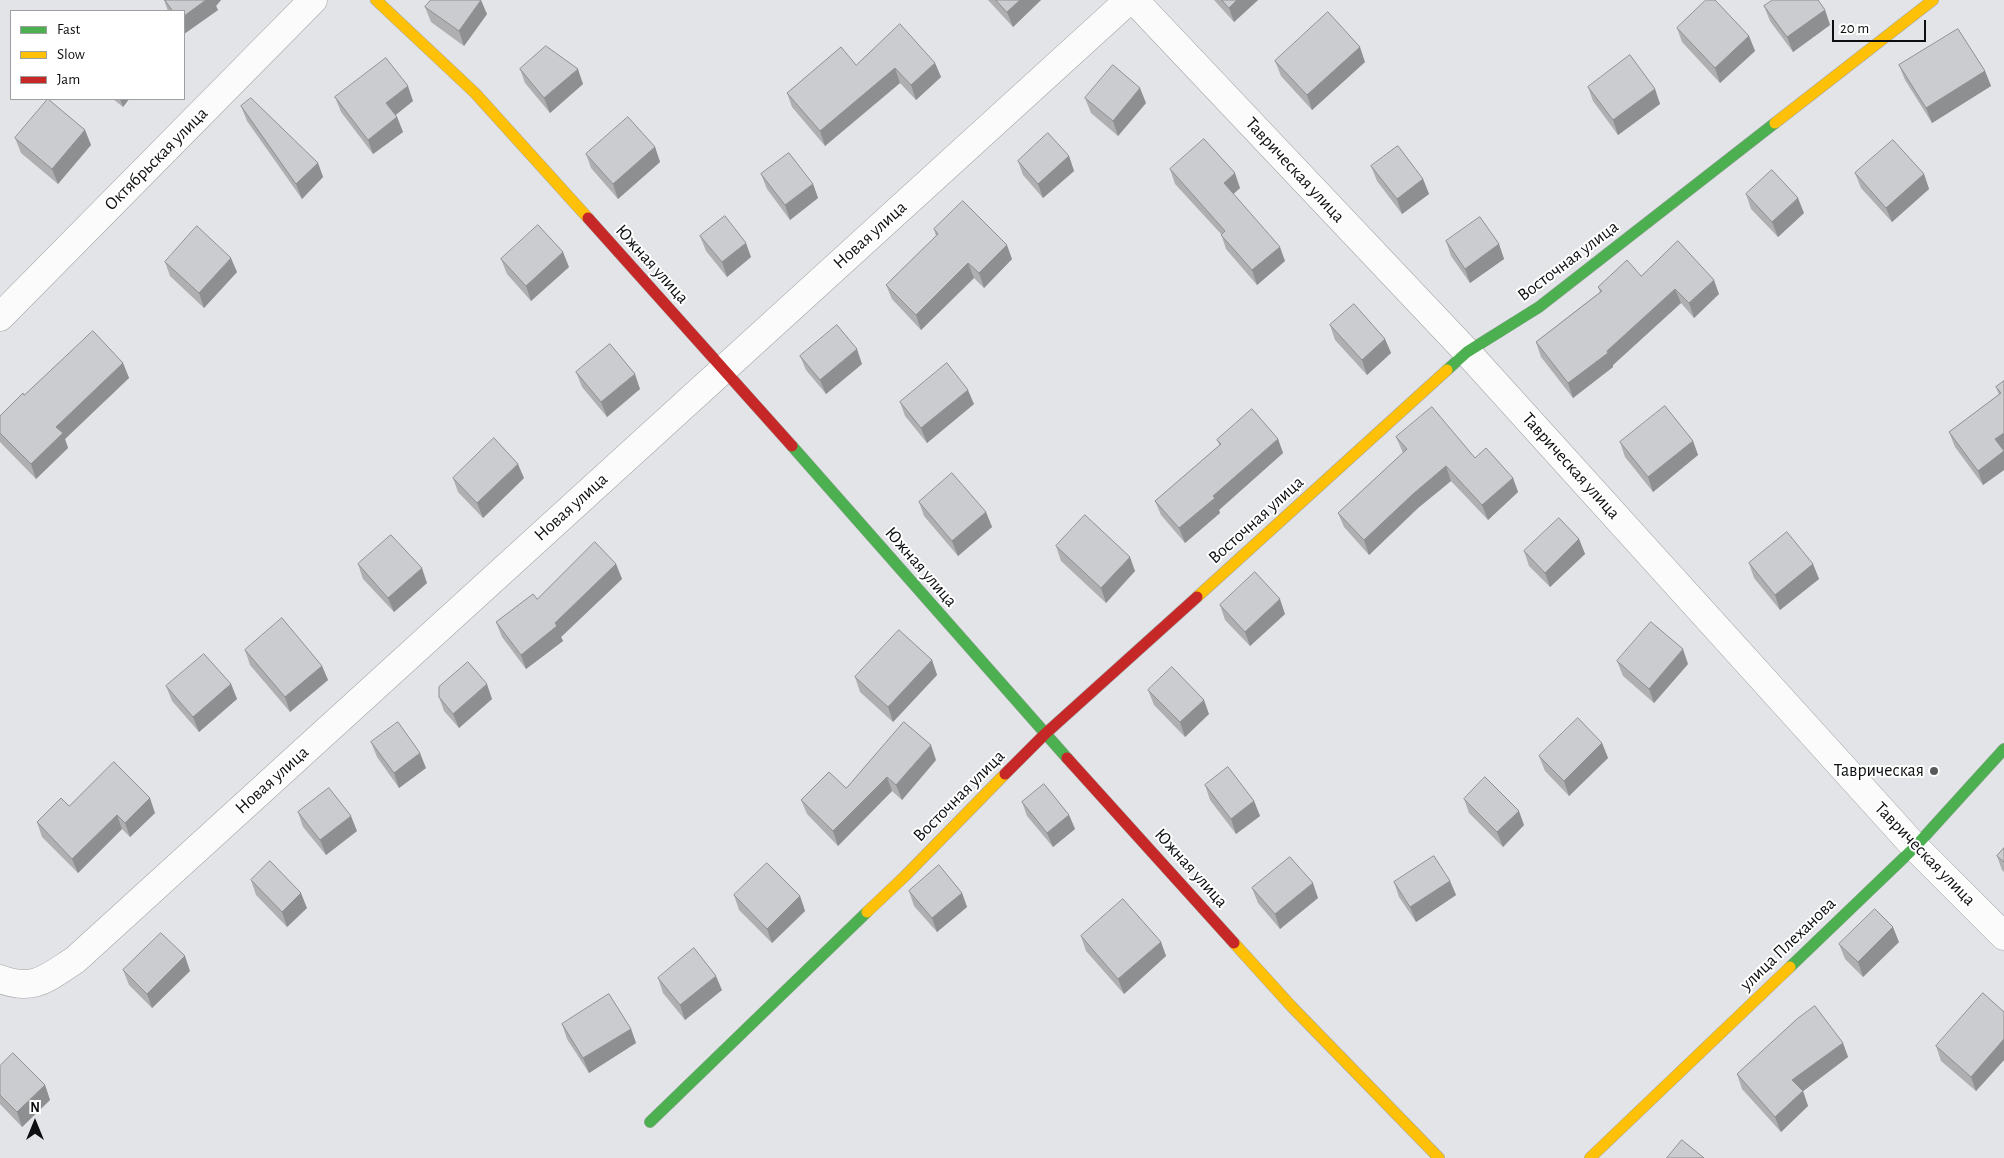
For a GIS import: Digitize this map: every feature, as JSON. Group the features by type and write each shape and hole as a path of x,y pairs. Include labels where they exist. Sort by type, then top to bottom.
{"street":[{"name":"Октябрьская улица","path":"0,317 313,0"},
{"name":"Южная улица","path":"376,0 475,93 723,368 1045,734 1292,1007 1439,1158"},
{"name":"Новая улица","path":"0,979 17,986 41,982 75,960 1129,0"},
{"name":"Таврическая улица","path":"1134,0 1468,352 1915,847 2004,936"},
{"name":"Восточная улица","path":"650,1122 905,876 1045,734 1468,352 1539,307 1933,0"},
{"name":"улица Плеханова","path":"1590,1158 1915,847 2004,750"}],"building":[{"path":"165,0 206,0 185,15 185,10 172,10"},
{"path":"431,0 481,0 459,31 425,7"},
{"path":"996,0 1020,0 1007,12"},
{"path":"1222,0 1237,0 1229,8"},
{"path":"1706,0 1715,0 1749,36 1715,68 1677,28"},
{"path":"1773,0 1818,0 1825,10 1787,37 1764,6"},
{"path":"1328,12 1360,47 1307,95 1275,61"},
{"path":"900,24 935,63 911,85 895,68 820,131 787,93 841,47 856,65"},
{"path":"1958,29 1985,71 1926,108 1899,65"},
{"path":"546,46 578,69 544,98 520,69"},
{"path":"1630,55 1655,89 1613,120 1588,87"},
{"path":"386,58 408,86 386,103 397,117 368,140 335,97"},
{"path":"1113,65 1140,88 1113,121 1085,98"},
{"path":"251,98 318,163 296,184 241,106"},
{"path":"47,100 85,130 52,169 15,138"},
{"path":"628,117 655,147 613,184 586,154"},
{"path":"1048,133 1069,156 1038,184 1018,161"},
{"path":"1204,139 1235,173 1224,183 1280,247 1252,270 1221,235 1225,231 1170,169"},
{"path":"1893,140 1924,174 1886,208 1855,173"},
{"path":"1398,146 1423,179 1397,199 1371,166"},
{"path":"789,153 813,184 785,205 761,174"},
{"path":"1772,170 1798,198 1772,222 1746,194"},
{"path":"963,201 1007,245 979,273 968,263 916,315 886,285 938,234 934,229"},
{"path":"725,216 746,243 722,262 700,236"},
{"path":"1480,217 1499,244 1465,269 1446,241"},
{"path":"538,225 563,252 526,286 501,259"},
{"path":"197,226 231,258 199,293 165,262"},
{"path":"1678,241 1714,280 1689,303 1675,289 1607,351 1608,353 1568,383 1536,342 1602,291 1598,287 1627,260 1641,276"},
{"path":"1354,304 1385,339 1362,360 1330,325"},
{"path":"837,325 857,349 820,380 800,356"},
{"path":"93,331 123,363 56,427 63,433 31,464 0,433 0,416"},
{"path":"610,344 635,374 601,402 576,372"},
{"path":"947,363 968,390 921,428 900,402"},
{"path":"2004,381 2004,433 1995,439 2004,451 1978,471 1949,432 2001,393 1996,387"},
{"path":"1665,406 1693,441 1648,477 1620,442"},
{"path":"1432,407 1475,458 1486,448 1513,478 1482,505 1446,466 1364,540 1338,513 1407,449 1396,437"},
{"path":"1252,409 1278,439 1213,496 1215,498 1179,528 1155,501 1221,444 1217,440"},
{"path":"494,438 518,464 477,503 453,478"},
{"path":"952,473 986,512 952,541 919,502"},
{"path":"1085,515 1130,557 1101,588 1056,546"},
{"path":"1559,518 1579,539 1545,573 1524,551"},
{"path":"1787,532 1813,564 1775,595 1749,563"},
{"path":"391,535 422,568 388,598 358,564"},
{"path":"595,542 616,564 555,623 557,626 521,655 496,622 533,594 537,599"},
{"path":"1255,572 1280,599 1245,632 1220,605"},
{"path":"282,618 322,666 285,697 245,650"},
{"path":"1651,622 1683,649 1649,689 1617,661"},
{"path":"899,630 932,660 888,707 855,677"},
{"path":"204,654 231,684 193,717 166,686"},
{"path":"468,662 487,684 453,714 439,697 439,687"},
{"path":"1172,667 1204,700 1180,722 1148,690"},
{"path":"1578,718 1602,743 1564,781 1539,756"},
{"path":"398,722 420,753 394,773 371,742"},
{"path":"904,722 931,745 896,785 887,777 833,831 801,800 829,772 846,788"},
{"path":"114,762 150,798 125,823 117,815 72,859 37,822 61,798 69,806"},
{"path":"1228,767 1254,801 1231,819 1205,785"},
{"path":"1485,777 1519,811 1497,832 1464,799"},
{"path":"1044,784 1069,815 1047,833 1022,802"},
{"path":"329,788 351,816 320,840 298,812"},
{"path":"2004,848 2004,862 1997,856"},
{"path":"1434,856 1450,881 1410,907 1394,882"},
{"path":"1290,857 1313,883 1275,914 1252,888"},
{"path":"270,861 301,893 282,912 251,880"},
{"path":"767,863 800,896 767,929 734,895"},
{"path":"939,865 962,893 932,918 909,891"},
{"path":"1123,899 1161,942 1118,979 1081,936"},
{"path":"1875,909 1893,927 1858,962 1839,944"},
{"path":"161,933 185,956 147,994 123,970"},
{"path":"694,948 716,976 680,1005 658,978"},
{"path":"1983,993 2004,1012 2004,1039 1971,1077 1936,1046"},
{"path":"609,994 631,1029 583,1058 562,1024"},
{"path":"1815,1006 1843,1043 1792,1080 1803,1091 1775,1117 1737,1074 1797,1019"},
{"path":"13,1053 45,1085 17,1112 0,1095 0,1066"},
{"path":"1682,1140 1704,1158 1667,1158"}],"traffic: fast":[{"path":"1447,370 1467,352 1539,307 1775,123"},
{"path":"792,446 1067,758"},
{"path":"1790,967 1915,847 2004,749"},
{"path":"650,1122 867,912"}],"traffic: slow":[{"path":"376,0 475,93 588,218"},
{"path":"1775,123 1933,0"},
{"path":"1197,597 1447,370"},
{"path":"867,912 1005,774"},
{"path":"1234,943 1292,1007 1439,1158"},
{"path":"1590,1158 1790,967"}],"traffic: jam":[{"path":"588,218 792,446"},
{"path":"1005,774 1045,734 1197,597"},
{"path":"1067,758 1234,943"}],"place":[{"name":"Таврическая","path":"1934,771"}]}
